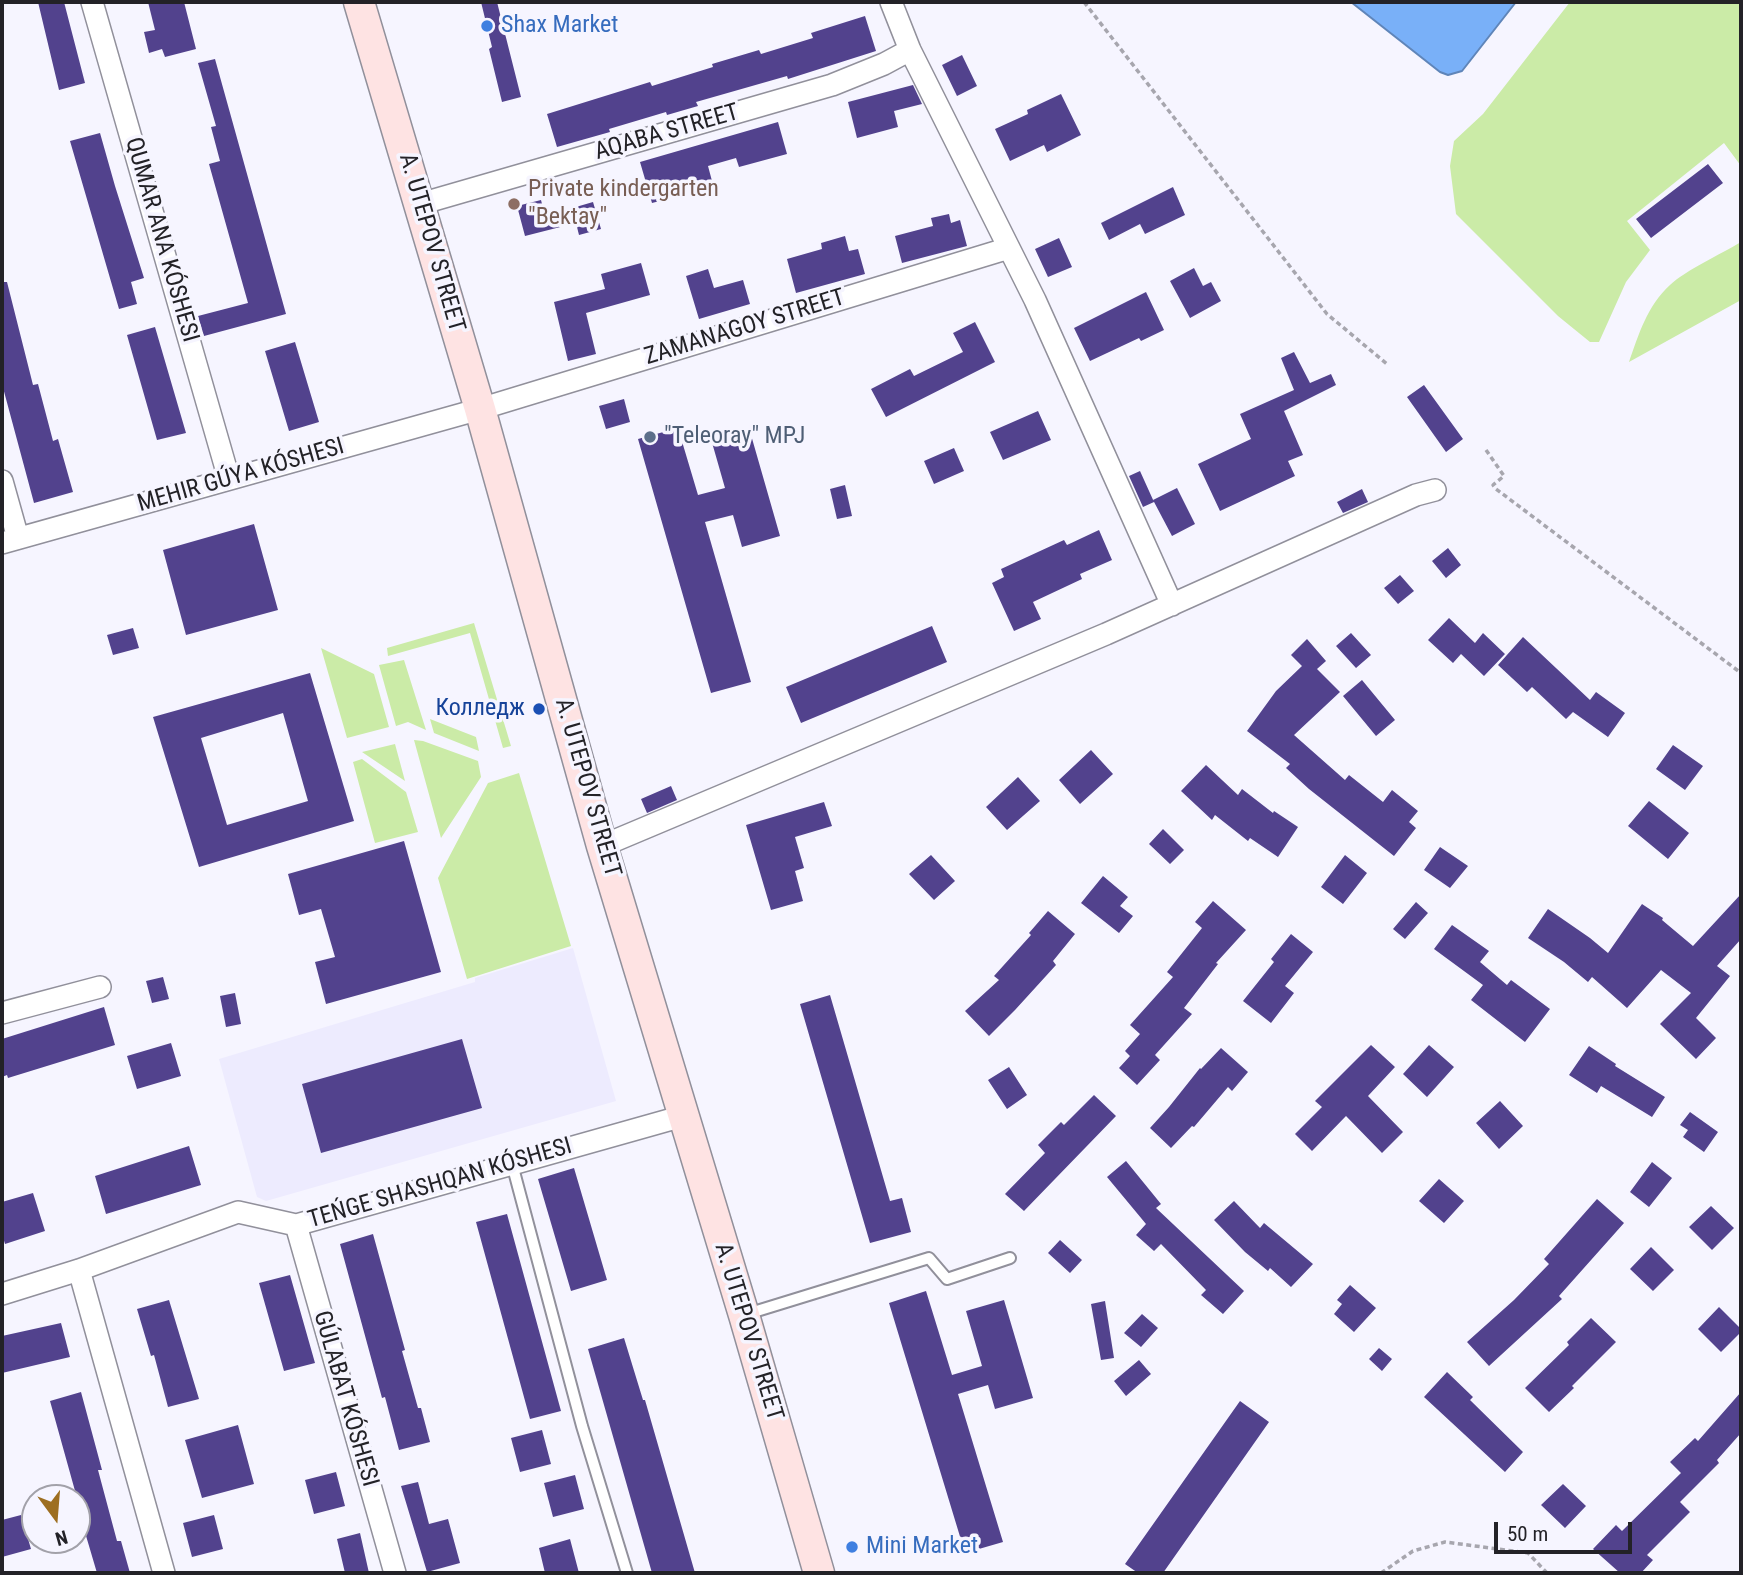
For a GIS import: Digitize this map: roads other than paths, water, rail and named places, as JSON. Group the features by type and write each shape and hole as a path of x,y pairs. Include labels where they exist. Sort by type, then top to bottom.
{"main road":[{"name":"A. UTEPOV STREET","path":"359,2 480,409 602,846 819,1573"}],"street":[{"name":"QUMAR ANA KÓSHESI","path":"92,2 229,479"},
{"path":"891,2 910,50 1009,248 1172,605"},
{"name":"AQABA STREET","path":"420,204 832,85 884,64 910,50"},
{"name":"ZAMANAGOY STREET","path":"480,409 1009,248"},
{"name":"MEHIR GÚYА KÓSHESI","path":"10,540 480,409"},
{"path":"2,481 10,540"},
{"path":"602,846 1172,605 1416,495 1435,490"},
{"path":"2,1013 100,987"},
{"name":"TEŃGE SHASHQAN KÓSHESI","path":"2,1294 238,1212 296,1225 683,1116"},
{"name":"GÚLABAT KÓSHESI","path":"296,1225 395,1573"},
{"path":"79,1269 164,1573"}],"lane":[{"path":"512,1164 582,1426 627,1573"},
{"path":"744,1315 929,1258 947,1279 1010,1258"}],"water":[{"path":"1351,2 1516,2 1462,71 1448,75 1440,72"}],"place":[{"name":"Shax Market","path":"487,26"},
{"name":"Private kindergarten \"Bektay\"","path":"514,204"},
{"name":"\"Teleoray\" MPJ","path":"650,437"},
{"name":"Колледж","path":"539,709"},
{"name":"Mini Market","path":"852,1547"}]}
